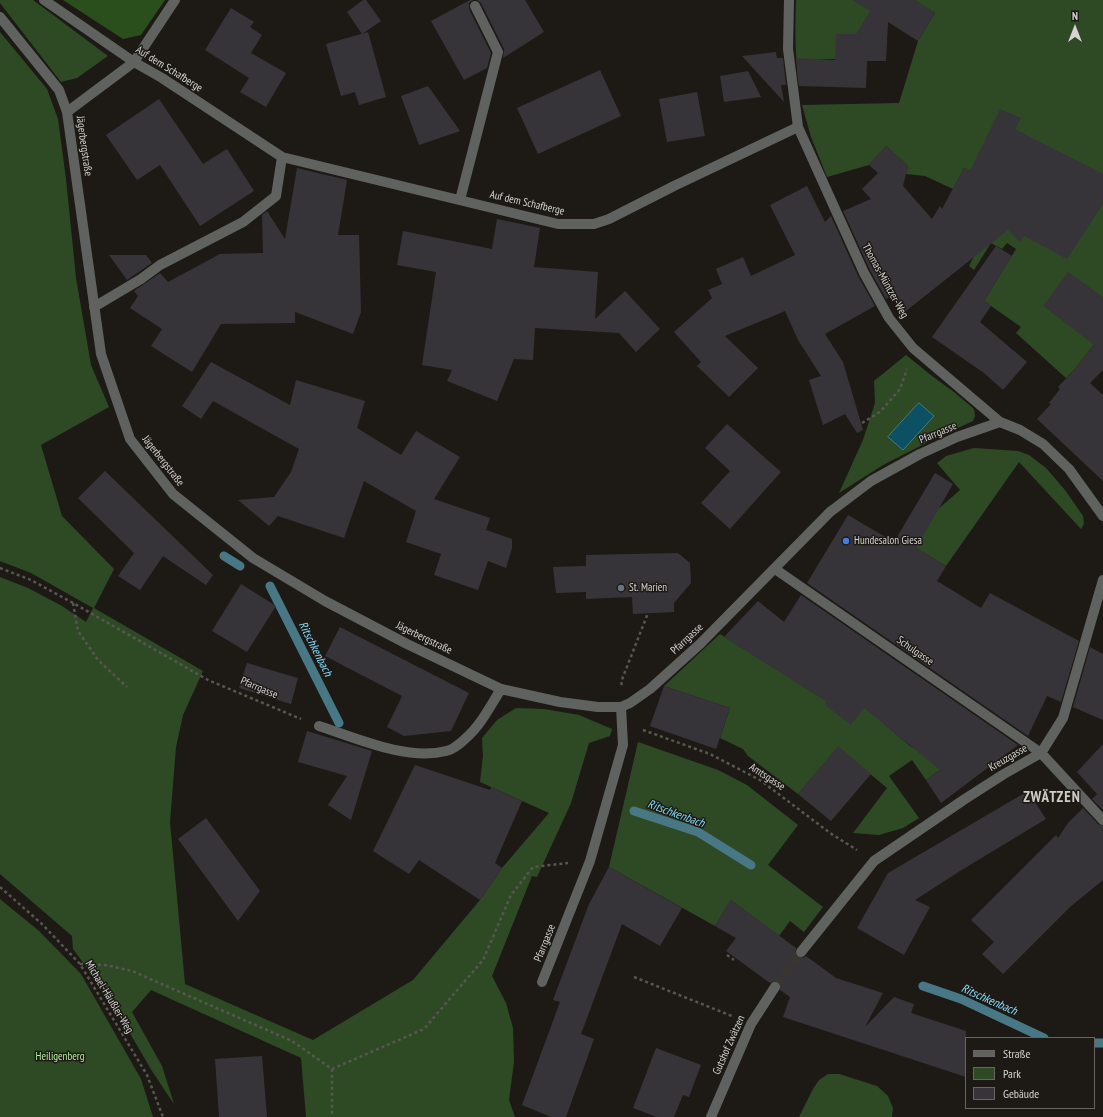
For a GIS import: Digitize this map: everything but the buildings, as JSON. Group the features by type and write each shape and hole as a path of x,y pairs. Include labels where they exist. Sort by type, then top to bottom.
{"street":[{"name":"Auf dem Schafberge","path":"44,0 134,62 162,78 282,157 558,224 594,224 627,210 798,127"},
{"path":"67,112 134,62 175,0"},
{"name":"Thomas-Müntzer-Weg","path":"789,0 788,49 798,127 864,273 889,318 913,348 1000,422 1020,430 1043,444 1069,469 1103,516"},
{"path":"460,200 498,52 475,6"},
{"name":"Jägerbergstraße","path":"0,17 60,90 67,112 101,354 130,439 173,494 253,558 325,601 407,644 501,688 560,702 598,708 620,707"},
{"path":"94,308 141,279 160,265 243,222 276,196 282,157"},
{"name":"Pfarrgasse","path":"542,982 590,861 623,745 620,707 630,703 650,688 700,644 830,512 871,481 920,454 957,437 1000,422"},
{"name":"Schulgasse","path":"775,569 1041,753 1103,820"},
{"name":"Kreuzgasse","path":"874,861 965,799 1041,753 1063,718 1103,580"},
{"path":"319,726 402,752 426,755 448,751 466,738 480,722 501,688"},
{"path":"801,952 874,861"},
{"name":"Gutshof Zwätzen","path":"711,1117 750,1024 775,987"}],"path":[{"path":"862,423 880,412 900,389 913,348"},
{"name":"Pfarrgasse","path":"0,568 31,580 208,680 319,726"},
{"path":"73,603 78,631 98,660 127,687"},
{"path":"620,682 648,613"},
{"name":"Amtsgasse","path":"640,729 710,754 760,780 830,833 874,861"},
{"path":"332,1069 424,1029 483,960 511,895 533,867 590,861"},
{"name":"Michael-Häußler-Weg","path":"0,887 42,924 80,964 146,1075 163,1117"},
{"path":"727,955 734,960"},
{"path":"80,964 106,965 132,971 292,1042 332,1069"},
{"path":"634,977 714,1009"},
{"path":"332,1069 332,1117"}],"green space":[{"path":"0,0 33,0 108,56 77,78 61,82 0,3"},
{"path":"63,0 165,0 141,35 123,39"},
{"path":"796,0 878,0 857,34 836,34 837,59 811,59 810,86 799,86 795,22"},
{"path":"914,0 1103,0 1103,333 1075,369 1066,378 1016,333 1021,327 984,301 1016,249 1007,243 1002,249 991,243 974,270 969,266 1007,190 964,168 953,189 925,176 906,174 908,166 886,146 869,165 827,177 811,137 802,105 899,103 918,41 935,13"},
{"path":"0,32 47,89 58,119 76,278 91,365 109,407 41,445 62,516 114,569 94,608 203,671 183,715 176,747 170,822 185,984 313,1040 413,980 480,900 502,868 549,813 480,782 483,756 482,738 497,720 516,708 544,709 579,715 612,729 610,736 589,743 571,803 537,877 532,876 492,976 506,1003 513,1028 514,1062 509,1100 515,1117 306,1117 301,1058 151,990 132,1012 162,1066 174,1104 152,1071 110,999 73,949 72,936 0,874 0,577 28,588 62,606 86,622 93,608 31,573 0,561"},
{"path":"906,355 974,409 975,416 973,421 883,465 839,493 863,440 875,403 874,381"},
{"path":"974,448 1018,451 1029,455 1046,468 1065,490 1083,516 1084,524 1081,529 1019,462 946,566 916,548 929,517 960,490 937,463 946,456"},
{"path":"838,630 848,675 825,705 873,696 884,724 910,746 944,767 926,780 912,760 889,776 919,818 903,828 879,835 853,833 887,788 838,747 798,794 748,756 743,749 720,738 730,708 664,686 720,634 804,687"},
{"path":"638,742 718,770 747,785 798,825 768,865 823,907 804,932 790,921 779,936 731,900 715,926 609,867"},
{"name":"Heiligenberg","path":"0,899 39,931 81,974 141,1079 153,1117 0,1117"},
{"path":"828,1074 839,1074 877,1086 888,1096 893,1108 892,1117 799,1117 819,1080"}],"water":[{"path":"919,403 934,416 903,450 888,437"}],"waterway":[{"name":"Ritschkenbach","path":"224,556 240,566"},
{"name":"Ritschkenbach","path":"270,586 339,723"},
{"name":"Ritschkenbach","path":"634,811 698,832 751,865"},
{"name":"Ritschkenbach","path":"923,986 961,999 1042,1037"},
{"name":"Ritschkenbach","path":"1095,1043 1103,1043"}],"tunnel":[{"path":"775,987 801,952"}],"place":[{"name":"Hundesalon Giesa","path":"846,541"},
{"name":"St. Marien","path":"621,588"}],"district":[{"name":"ZWÄTZEN","path":"1052,798"}]}
